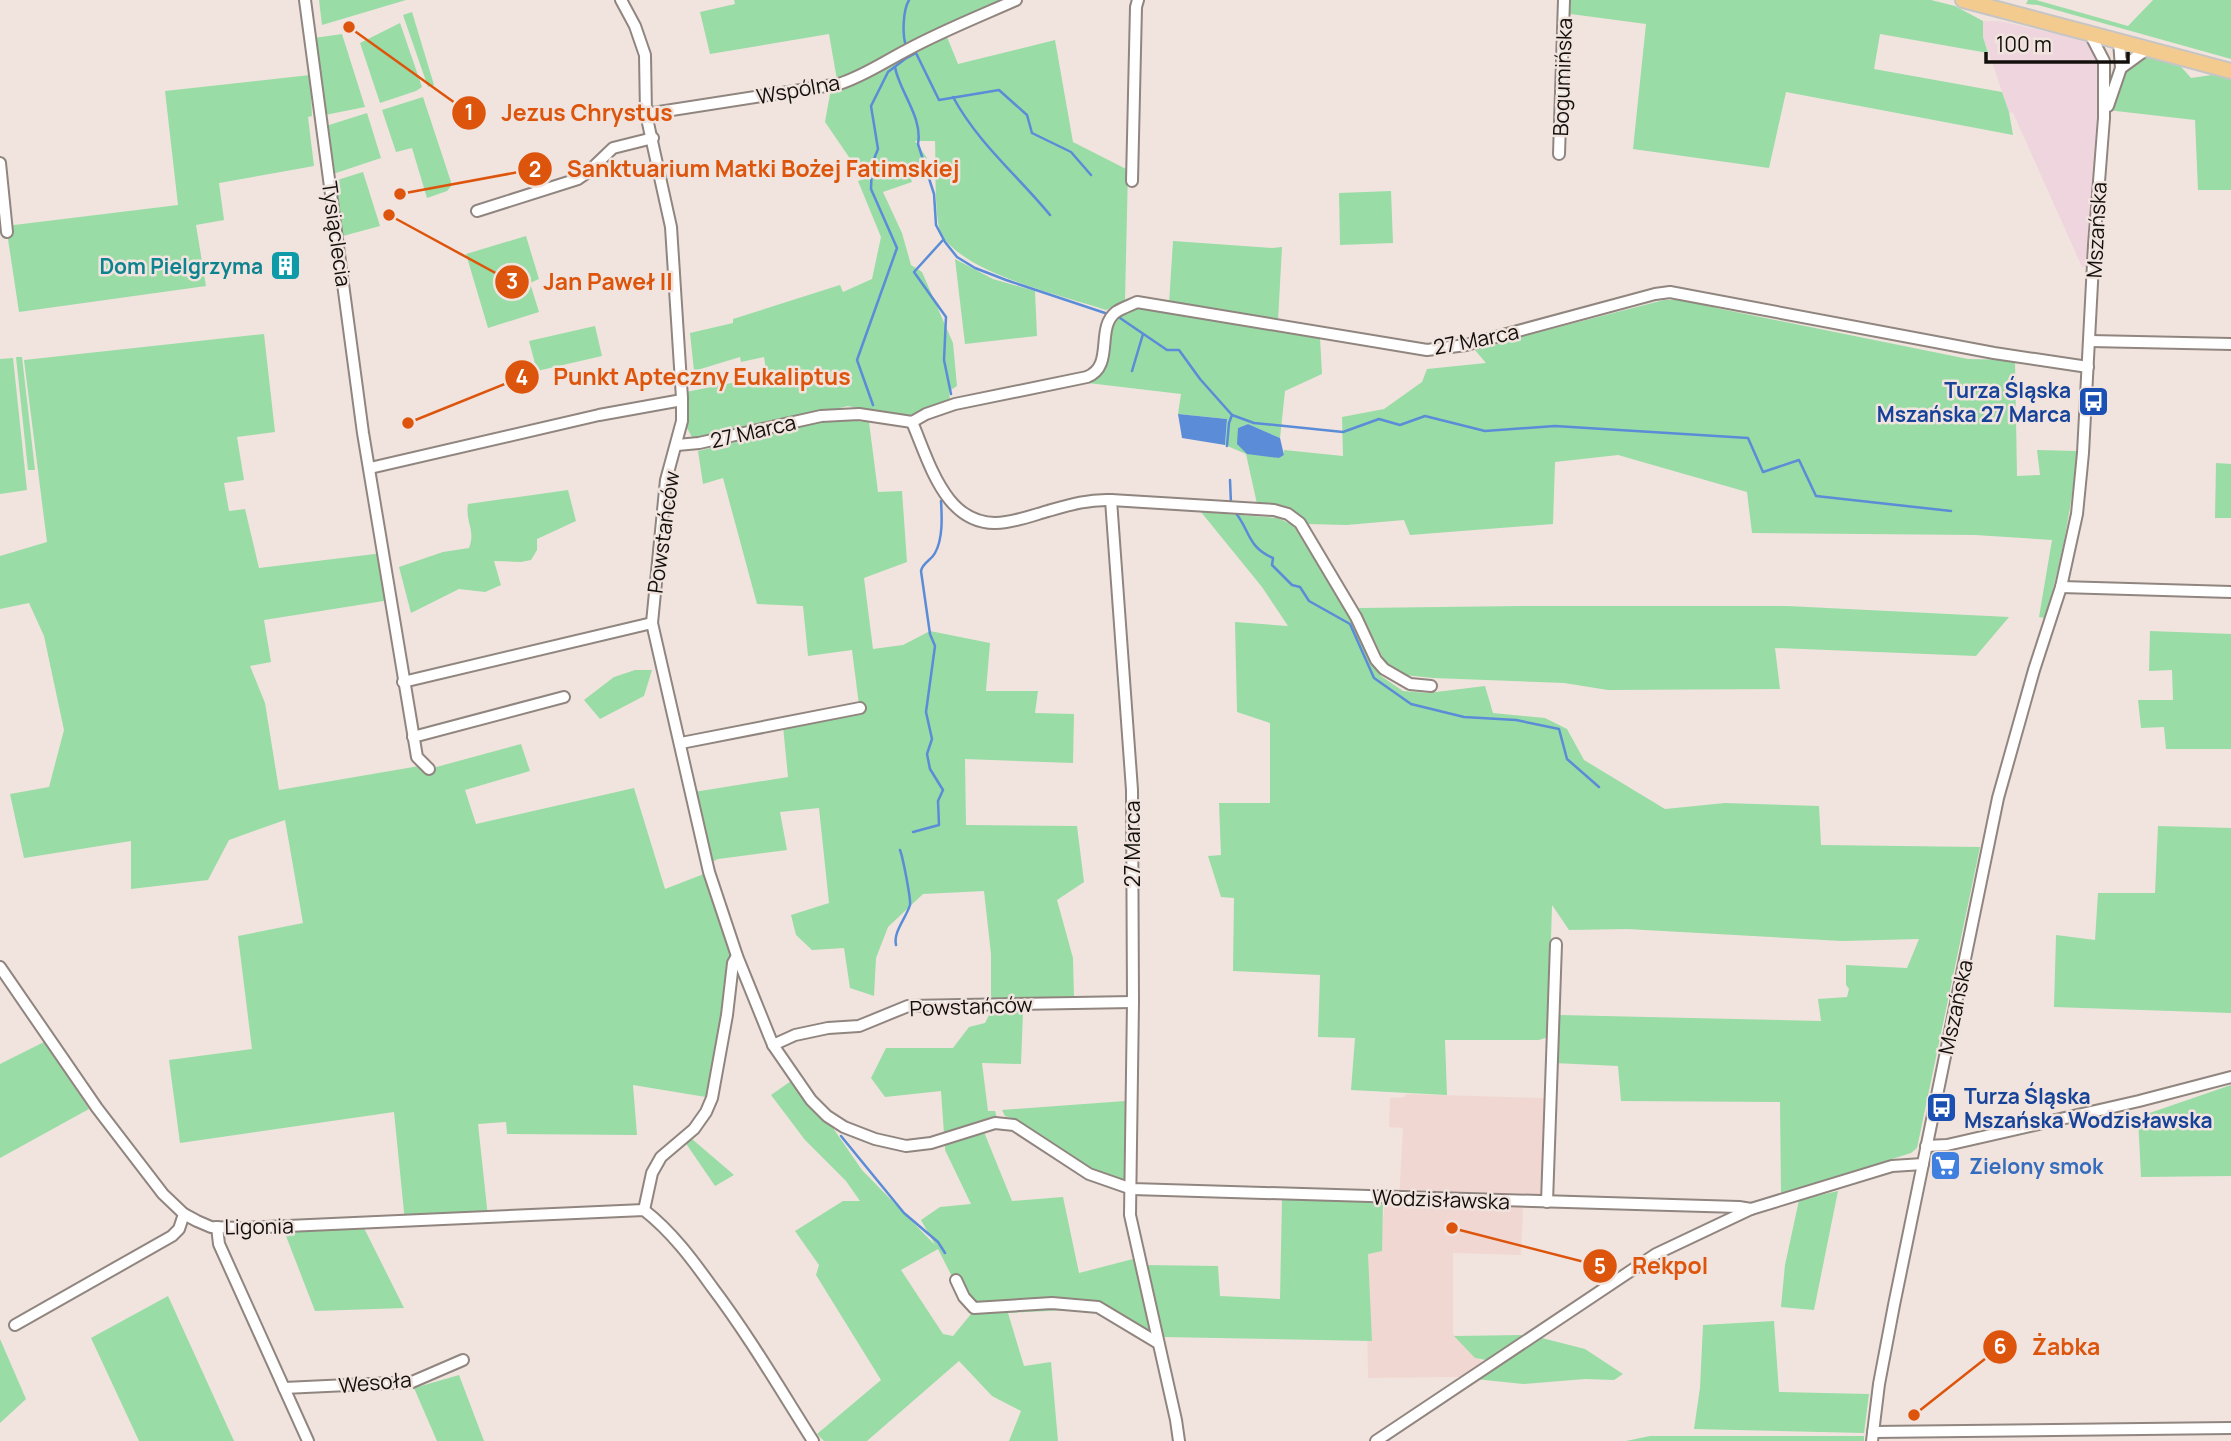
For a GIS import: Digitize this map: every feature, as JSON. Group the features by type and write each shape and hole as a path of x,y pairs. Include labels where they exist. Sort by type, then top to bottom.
{"main road":[{"path":"1967,1 2231,71"}],"street":[{"name":"Tysiąclecia","path":"305,0 363,433 403,682 417,757 429,769"},
{"name":"Powstańców","path":"621,0 635,26 645,55 646,114 671,227 682,400 677,445 666,480 652,623 709,872 737,956 773,1045 811,1100 827,1116 844,1127 875,1139 906,1146 931,1143 995,1123 1014,1125 1089,1174 1132,1189"},
{"name":"Wspólna","path":"646,114 853,80 907,50 1016,0"},
{"path":"1132,181 1138,0"},
{"name":"Bogumińska","path":"1559,154 1564,0"},
{"path":"2090,34 2104,61 2119,41"},
{"path":"2119,41 2121,68"},
{"path":"2121,68 2147,49"},
{"name":"Mszańska","path":"2104,61 2104,118 2077,514 2061,587 2034,670 1998,798 1884,1356 1873,1437 2231,1429"},
{"name":"Mszańska","path":"2104,118 2121,68"},
{"path":"477,211 578,178 613,148 653,138"},
{"path":"0,163 7,232"},
{"name":"27 Marca","path":"677,445 699,443 821,415 859,414 912,422 955,404 1096,374 1102,366 1104,342 1111,318 1116,312 1137,302 1427,350 1465,345 1670,292 1994,353 2088,367"},
{"path":"2090,341 2231,344"},
{"path":"370,468 599,415 682,400"},
{"path":"912,422 945,493 962,514 977,522 1005,523 1097,499 1274,510 1288,514 1300,523 1356,617 1376,660 1390,673 1410,684 1431,686"},
{"name":"27 Marca","path":"1111,500 1132,790 1132,1189"},
{"path":"2061,587 2231,592"},
{"name":"Powstańców","path":"403,682 652,623"},
{"path":"413,737 564,697"},
{"path":"681,743 860,708"},
{"path":"1547,1202 1556,944"},
{"path":"737,956 733,963 712,1098 694,1129 661,1157 652,1173 645,1210 662,1224 689,1255 724,1303 813,1441"},
{"name":"Ligonia","path":"0,967 97,1108 163,1195 184,1214 197,1221 217,1227 405,1222 645,1210"},
{"name":"Powstańców","path":"773,1045 794,1035 828,1028 859,1026 908,1006 1133,1002"},
{"path":"1926,1146 1961,1142 2231,1077"},
{"name":"Wodzisławska","path":"1376,1441 1656,1254 1751,1209 1884,1168 1900,1164 1923,1164"},
{"path":"1132,1189 1130,1215 1179,1441"},
{"name":"Wodzisławska","path":"1132,1189 1751,1209"},
{"path":"15,1325 172,1236 179,1229 184,1214"},
{"path":"217,1227 219,1244 308,1441"},
{"path":"956,1280 964,1297 974,1308 1052,1303 1098,1307 1158,1343"},
{"name":"Wesoła","path":"284,1388 412,1382 463,1360"}],"shaded area":[{"path":"1983,21 2000,21 2080,39 2104,61 2090,267 2082,267 2013,113 2009,112 1983,37"},
{"path":"1406,1094 1544,1098 1543,1195 1523,1208 1521,1255 1453,1253 1453,1334 1483,1363 1461,1377 1368,1378 1366,1253 1380,1249 1385,1201 1399,1201 1403,1128 1389,1127 1390,1098 1405,1097"}],"green space":[{"path":"319,0 406,0 322,25"},
{"path":"734,0 1002,0 879,62 837,80 829,34 710,54 700,12 735,4"},
{"path":"1564,0 1931,0 1955,6 1983,21 1983,37 1988,53 1880,34 1874,69 2002,92 2013,135 1786,92 1769,168 1633,149 1646,24 1563,13"},
{"path":"2028,0 2128,26 2153,0 2231,0 2231,59 2038,5 2026,4"},
{"path":"412,12 434,85 428,87 403,15"},
{"path":"400,23 422,87 380,103 360,43"},
{"path":"342,34 365,107 325,115 314,38"},
{"path":"947,37 958,64 1055,40 1073,142 1128,170 1125,301 1106,310 1015,281 969,260 952,247 939,226 935,141 915,141 927,158 921,177 910,176 912,182 883,192 902,233 911,265 922,272 953,343 957,386 949,391 950,400 914,415 895,416 848,406 772,424 771,420 693,439 687,428 686,392 767,376 764,357 741,362 740,357 694,371 690,333 733,323 733,319 840,285 843,292 872,279 881,237 858,181 864,179 825,122 830,94"},
{"path":"2155,56 2176,61 2191,78 2212,75 2231,78 2231,190 2198,190 2195,120 2107,110 2117,83 2129,68 2145,58"},
{"path":"310,75 312,116 308,117 314,166 219,183 224,220 196,225 206,286 19,312 6,226 178,205 165,91"},
{"path":"423,97 452,185 447,191 427,198 412,148 396,152 382,110"},
{"path":"367,113 381,158 333,174 326,126"},
{"path":"363,172 380,226 343,236 334,181"},
{"path":"1391,191 1393,243 1340,245 1339,193"},
{"path":"526,236 539,279 530,283 539,312 488,328 466,254"},
{"path":"1173,241 1282,247 1278,321 1169,304"},
{"path":"955,259 993,279 1035,291 1037,336 965,344"},
{"path":"1664,300 1684,300 1968,359 2015,360 2017,476 2040,475 2037,450 2077,451 2065,535 2045,618 2039,617 2052,540 1975,535 1752,533 1747,492 1618,455 1555,462 1553,524 1410,535 1404,520 1347,525 1306,524 1286,508 1257,504 1246,454 1225,445 1227,419 1178,414 1181,394 1088,383 1105,367 1113,322 1128,307 1142,305 1281,328 1320,338 1322,374 1285,391 1280,438 1248,424 1238,428 1238,434 1246,452 1279,458 1284,455 1284,450 1343,456 1342,417 1384,409 1422,382 1427,369 1486,363 1474,349"},
{"path":"595,326 602,356 537,371 529,341"},
{"path":"264,334 275,432 237,437 244,480 224,483 229,511 245,509 259,568 383,553 390,600 264,620 271,662 250,666 265,703 279,790 425,765 429,769 521,744 530,771 465,790 476,824 634,788 665,889 709,872 737,956 712,1098 633,1085 637,1135 507,1134 506,1122 478,1124 488,1217 405,1222 394,1112 180,1143 169,1060 252,1049 238,936 303,923 285,820 229,840 208,880 131,889 131,841 24,858 10,794 49,787 64,730 44,636 29,603 0,609 0,556 47,542 24,360"},
{"path":"16,357 22,357 35,470 28,470"},
{"path":"13,358 27,490 0,494 0,359"},
{"path":"831,419 869,422 878,492 902,491 907,562 864,578 873,649 903,645 930,631 990,643 986,691 1038,691 1035,713 1074,714 1073,763 965,759 966,825 1077,826 1084,882 1057,900 1073,958 1074,999 991,1001 991,954 984,891 923,894 888,927 876,958 874,996 850,988 844,948 812,950 796,935 791,915 829,903 819,808 780,812 787,850 718,859 710,863 694,792 788,777 783,726 860,713 852,650 808,656 803,606 757,604 723,478 703,484 698,451"},
{"path":"2216,463 2231,464 2231,518 2215,518"},
{"path":"568,490 576,521 537,539 537,550 531,560 494,561 501,585 485,592 459,589 411,613 399,567 443,552 469,548 471,536 468,504"},
{"path":"1201,512 1278,518 1293,525 1349,613 1381,676 1403,691 1428,693 1485,686 1493,713 1545,718 1567,729 1584,760 1665,809 1725,803 1819,806 1821,845 1980,847 1917,1148 1911,1153 1781,1194 1780,1102 1621,1101 1618,1066 1554,1063 1555,1035 1560,1015 1821,1021 1818,999 1847,997 1849,989 1846,985 1846,965 1907,968 1919,939 1842,941 1627,929 1569,930 1552,905 1548,1037 1539,1040 1445,1040 1447,1095 1351,1090 1355,1038 1318,1037 1320,975 1233,971 1234,898 1221,897 1208,856 1221,855 1219,803 1270,803 1270,723 1237,712 1235,622 1288,626 1262,587"},
{"path":"1787,606 2009,617 1976,656 1775,648 1780,689 1608,690 1564,683 1404,675 1385,662 1359,608"},
{"path":"2150,631 2231,634 2231,749 2166,749 2164,727 2141,728 2138,700 2173,700 2172,670 2149,671"},
{"path":"635,670 652,670 644,696 600,719 584,700 614,677"},
{"path":"2158,826 2231,828 2231,1013 2054,1007 2056,935 2095,940 2098,893 2155,893"},
{"path":"991,1011 1023,1012 1021,1064 982,1063 988,1111 995,1111 997,1118 944,1134 941,1091 885,1097 871,1078 886,1048 953,1048 969,1027 985,1023"},
{"path":"44,1042 89,1109 0,1158 0,1064"},
{"path":"791,1081 822,1119 833,1128 862,1170 935,1245 921,1220 940,1207 971,1204 945,1150 945,1143 984,1132 1012,1201 1063,1197 1079,1273 1133,1259 1154,1341 1091,1309 1008,1313 1024,1366 1051,1362 1058,1441 1009,1441 1021,1411 992,1396 959,1361 867,1441 824,1441 817,1434 881,1380 816,1275 819,1265 795,1231 843,1201 860,1201 846,1181 805,1140 771,1095","holes":["938,1249 971,1314 953,1336 943,1334 901,1270"]},
{"path":"2231,1085 2231,1176 2141,1177 2138,1117"},
{"path":"1125,1101 1129,1186 1083,1167 1005,1116 1002,1110"},
{"path":"692,1139 734,1175 715,1186 685,1142"},
{"path":"1838,1191 1814,1310 1781,1307 1785,1265 1799,1200"},
{"path":"1282,1199 1383,1203 1382,1251 1368,1254 1372,1341 1162,1337 1143,1265 1218,1266 1220,1296 1280,1299"},
{"path":"364,1228 404,1308 315,1311 286,1236 289,1230"},
{"path":"168,1296 234,1441 139,1441 91,1338"},
{"path":"1774,1321 1779,1392 1869,1394 1864,1433 1694,1429 1700,1388 1703,1325"},
{"path":"1524,1335 1486,1360 1475,1358 1454,1336"},
{"path":"1538,1337 1585,1349 1623,1374 1614,1380 1585,1379 1523,1384 1475,1379"},
{"path":"0,1339 26,1399 0,1423"},
{"path":"459,1375 484,1441 437,1441 414,1388"},
{"path":"1650,1436 1864,1436 1864,1441 1626,1441"}],"water":[{"path":"1178,414 1227,419 1225,445 1182,438"},
{"path":"1248,424 1280,438 1284,455 1279,458 1247,454 1237,444 1238,428"}],"waterway":[{"path":"906,46 904,22 909,0"},
{"path":"873,405 857,360 897,248 871,189 872,164 878,149 871,106 888,72 916,53 939,100 999,90 1027,115 1032,133 1071,152 1091,175"},
{"path":"895,67 917,124 918,144 934,194 936,225 957,257 975,268 1006,280 1105,313"},
{"path":"953,97 986,144 1050,215"},
{"path":"943,240 914,272 946,317 944,360 951,394"},
{"path":"1120,318 1167,350 1179,350 1232,415 1254,423 1343,432 1379,419 1400,425 1425,416 1485,431 1555,426 1748,438 1763,472 1799,460 1816,496 1951,511"},
{"path":"1132,371 1143,334"},
{"path":"1227,446 1232,415"},
{"path":"1230,480 1231,504"},
{"path":"913,832 939,825 938,801 943,790 930,769 927,754 932,739 926,712 935,646 930,634 921,571 938,547 942,521 941,501"},
{"path":"1235,512 1258,549 1273,558 1272,565 1292,585 1300,587 1309,601 1350,624 1374,678 1411,704 1464,717 1516,720 1559,729 1567,759 1599,787"},
{"path":"896,945 898,930 910,905 900,850"},
{"path":"841,1136 904,1213 938,1242 945,1253"}],"place":[{"name":"Jezus Chrystus","path":"349,27"},
{"name":"Sanktuarium Matki Bożej Fatimskiej","path":"400,194"},
{"name":"Jan Paweł II","path":"389,215"},
{"name":"Dom Pielgrzyma","path":"286,266"},
{"name":"Turza Śląska Mszańska 27 Marca","path":"2094,402"},
{"name":"Punkt Apteczny Eukaliptus","path":"408,423"},
{"name":"Turza Śląska Mszańska Wodzisławska","path":"1941,1108"},
{"name":"Zielony smok","path":"1946,1166"},
{"name":"Rekpol","path":"1452,1228"},
{"name":"Żabka","path":"1914,1415"}]}
